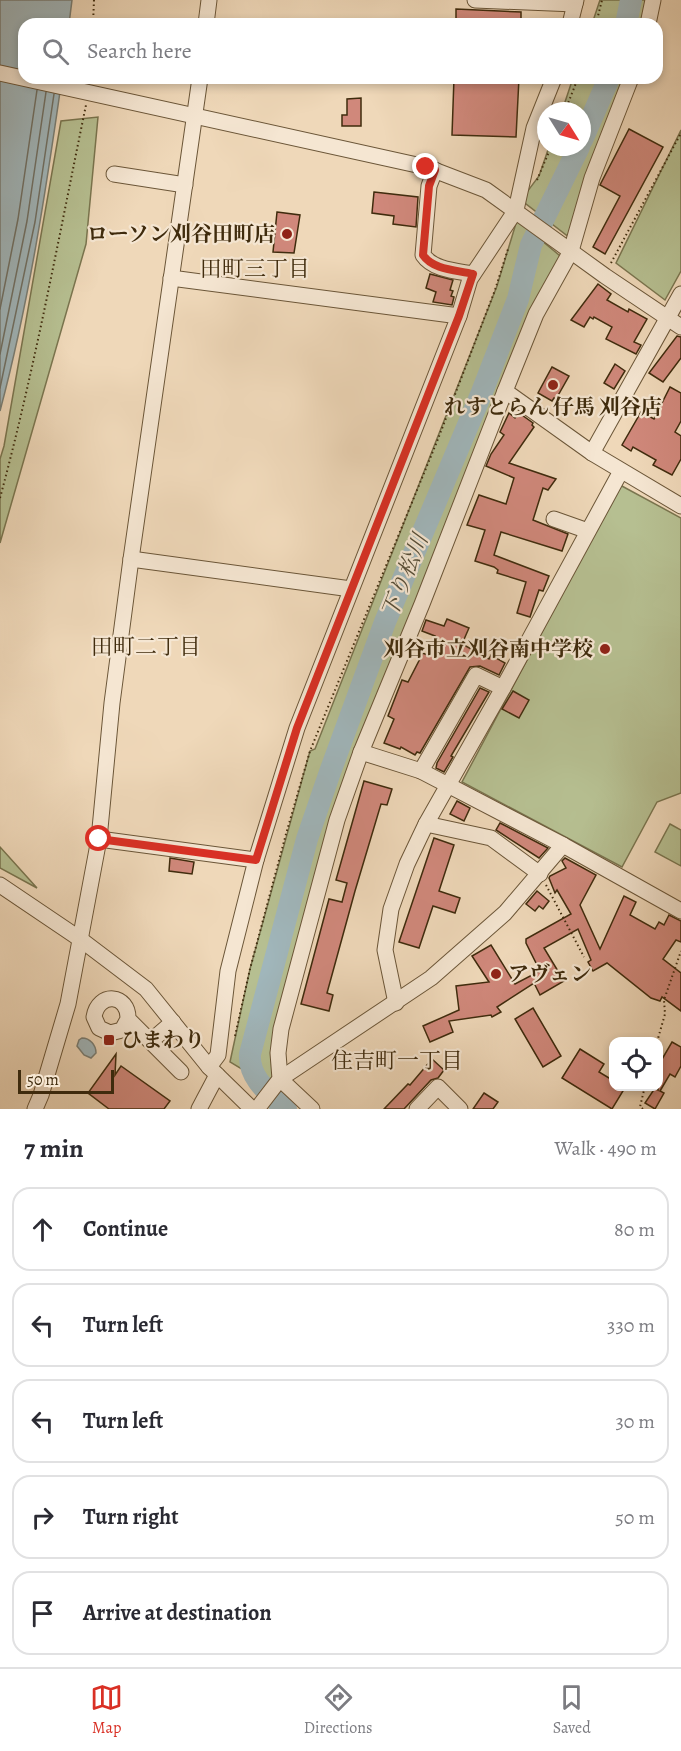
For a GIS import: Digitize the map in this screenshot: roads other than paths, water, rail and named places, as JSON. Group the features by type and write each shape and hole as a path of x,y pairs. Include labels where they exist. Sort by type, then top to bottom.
{"street":[{"path":"207,18 209,0"},
{"path":"475,0 576,2 572,18"},
{"path":"649,18 653,0"},
{"path":"0,73 18,77"},
{"path":"48,84 435,170 486,190 605,276 675,322"},
{"path":"35,1109 68,1004 99,839 112,703 199,84"},
{"path":"199,1109 218,1055 228,971 256,860 297,728 459,316 473,274 518,211 534,128 552,84"},
{"path":"312,1109 280,1079 278,1053 281,1029 337,820 361,752 536,314 571,251 592,178 629,84"},
{"path":"435,170 429,186 423,255 427,261 436,265 456,272 473,274"},
{"path":"114,174 184,185"},
{"path":"171,278 459,316"},
{"path":"592,453 675,322 681,294"},
{"path":"506,391 592,453 681,506"},
{"path":"396,1003 385,951 391,909 407,864 426,824 621,471"},
{"path":"554,519 588,531"},
{"path":"132,559 351,589"},
{"path":"421,771 476,675 503,688"},
{"path":"361,752 421,771 563,845 681,911"},
{"path":"426,824 491,838 540,874"},
{"path":"99,839 256,860"},
{"path":"257,1109 280,1079 396,1003 471,945 506,913 563,845"},
{"path":"2,892 80,939 146,989 213,1071 252,1109"},
{"path":"128,1019 122,1030 110,1034 104,1032 95,1023 95,1010 103,1000 116,999 126,1007 128,1019 181,1072"},
{"path":"68,1004 95,1010"},
{"path":"151,1041 173,1022"},
{"path":"417,1109 438,1087 460,1109"}],"water":[{"path":"0,0 72,0 70,18 18,18 18,84 61,84 28,287 0,411"},
{"path":"82,1038 92,1042 95,1047 96,1053 91,1058 84,1055 77,1046"}],"waterway":[{"name":"下り松川","path":"627,18 631,0"},
{"name":"下り松川","path":"591,119 606,84"},
{"name":"下り松川","path":"286,1109 256,1078 250,1063 250,1054 307,839 385,622 482,392 518,299 531,245 575,156"}],"place":[{"name":"ローソン刈谷田町店","path":"287,234"},
{"name":"れすとらん 仔馬 刈谷店","path":"553,385"},
{"name":"刈谷市立刈谷南中学校","path":"605,649"},
{"name":"アヴェン","path":"496,974"},
{"name":"ひまわり","path":"109,1040"}],"district":[{"name":"田町三丁目","path":"255,268"},
{"name":"田町二丁目","path":"146,646"},
{"name":"住吉町一丁目","path":"397,1060"}]}
